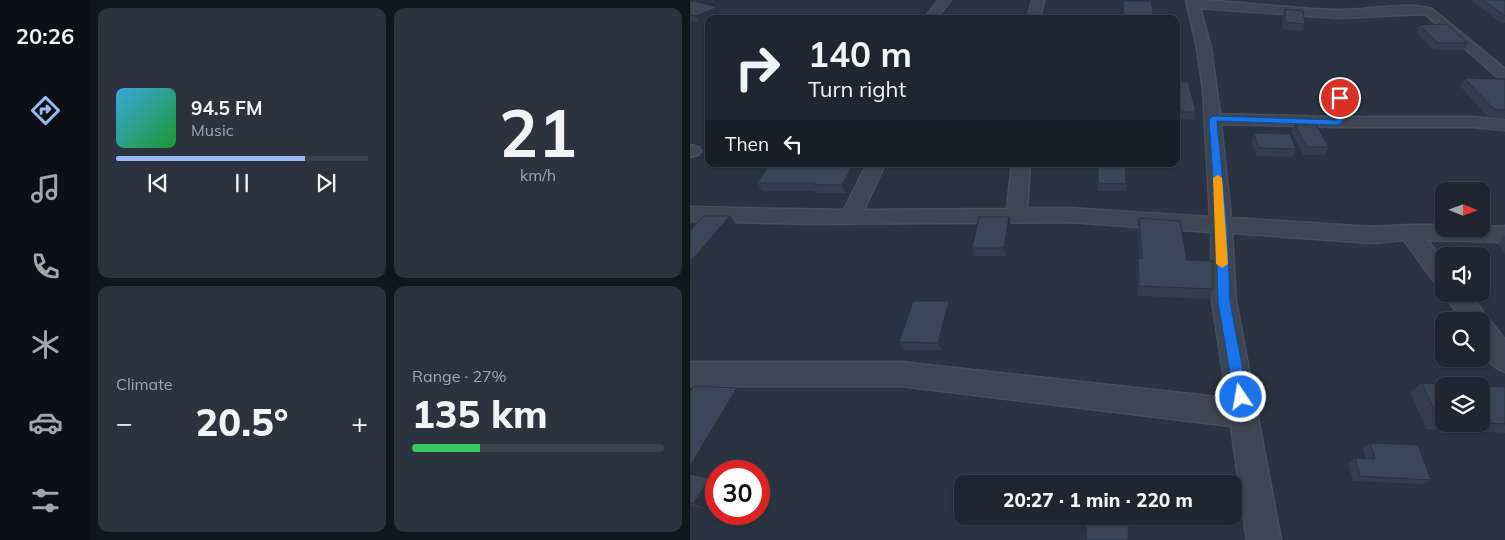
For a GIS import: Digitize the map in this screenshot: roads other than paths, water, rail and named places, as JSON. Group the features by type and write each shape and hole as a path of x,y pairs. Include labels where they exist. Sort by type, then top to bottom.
{"street":[{"path":"933,15 945,0"},
{"path":"1035,15 1038,0"},
{"path":"1418,0 1478,55 1505,76"},
{"path":"1264,540 1224,302 1221,224 1213,119 1204,48 1193,2 1337,14 1409,10 1428,11"},
{"path":"1478,55 1496,54"},
{"path":"1336,90 1344,107 1338,122"},
{"path":"1213,119 1338,122 1472,122 1505,125"},
{"path":"851,216 875,167"},
{"path":"1016,214 1021,167"},
{"path":"690,214 851,216 1068,215 1221,224 1373,236 1410,232 1505,234"},
{"path":"1410,232 1435,266"},
{"path":"1490,340 1505,360"},
{"path":"690,374 901,374 1244,414"}]}
